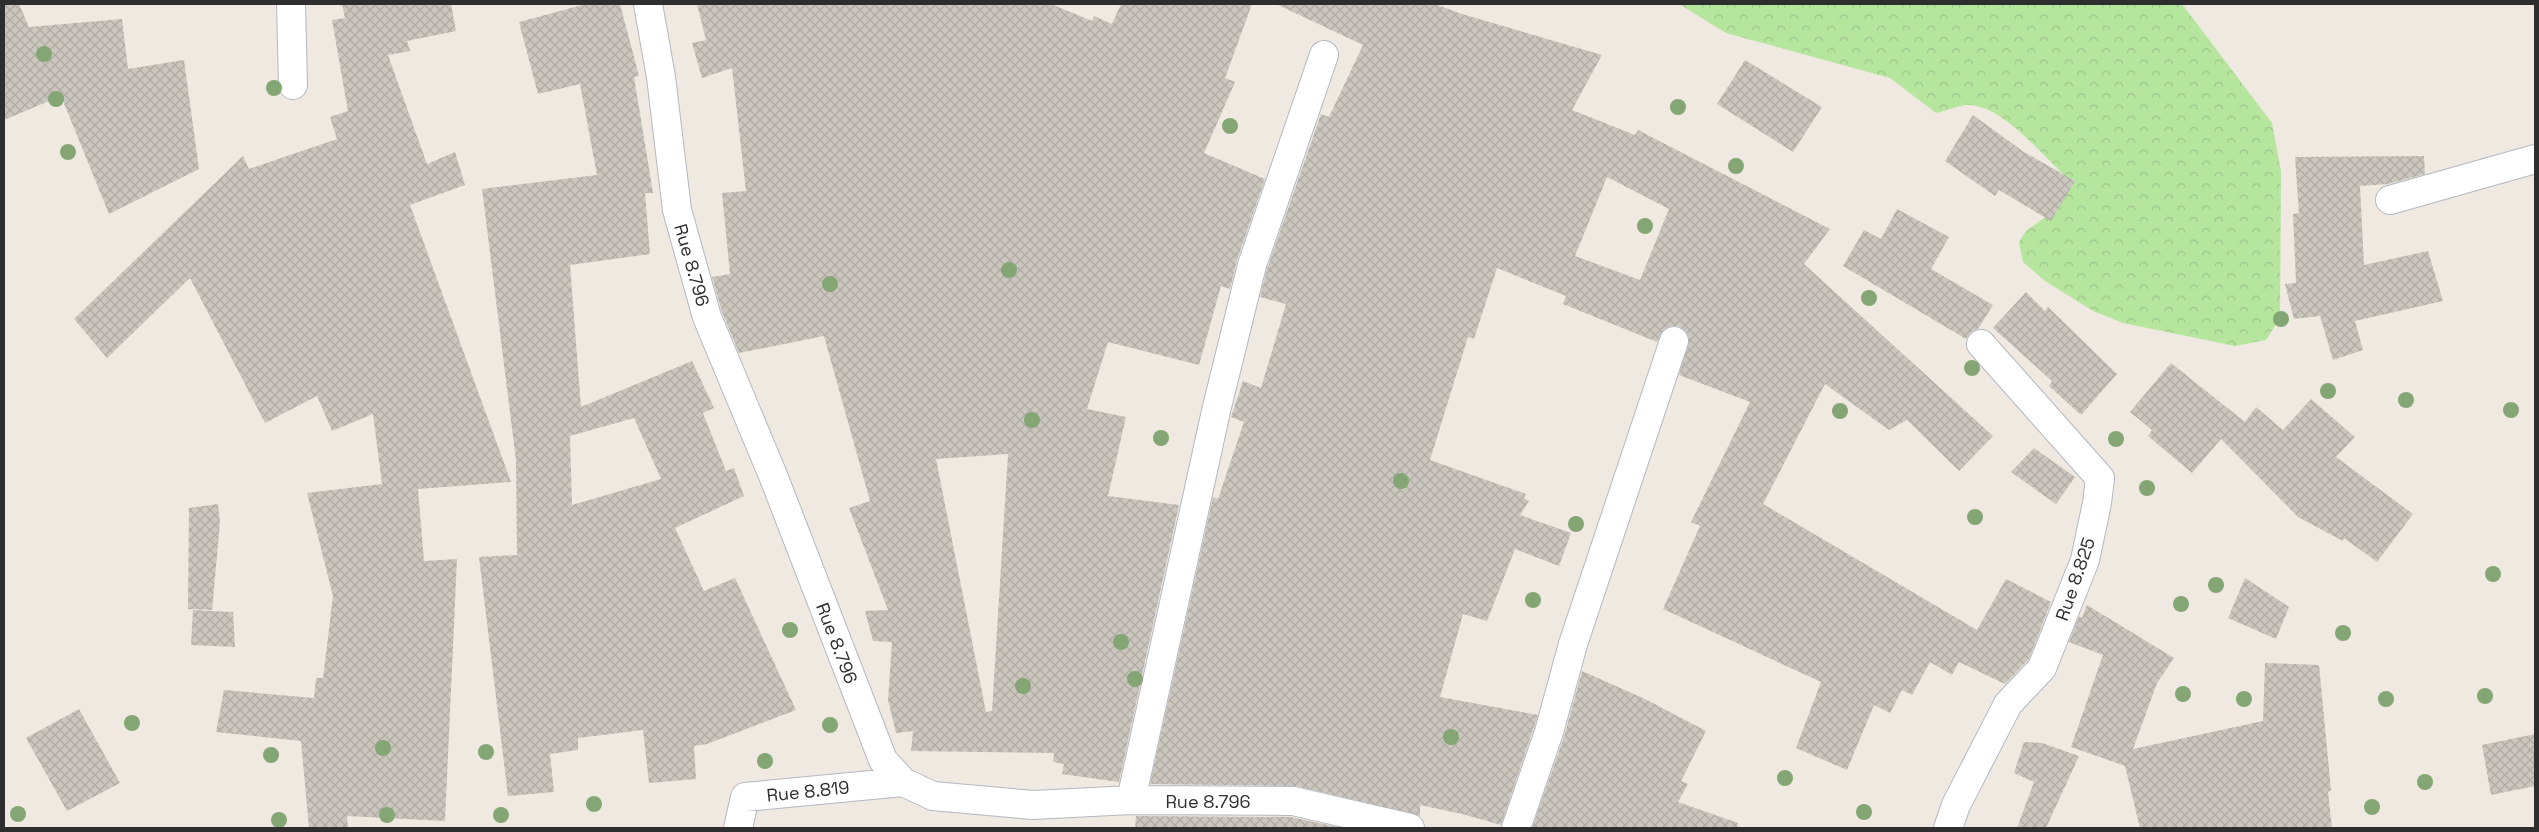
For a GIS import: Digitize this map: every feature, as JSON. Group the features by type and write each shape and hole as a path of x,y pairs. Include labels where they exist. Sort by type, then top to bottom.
{"street":[{"path":"291,4 294,85"},
{"name":"Rue 8.796","path":"648,4 661,77 676,210 707,317 774,478 882,760 903,782 933,796 1033,805 1131,800 1293,801 1410,828"},
{"path":"1131,800 1216,411 1252,265 1324,55"},
{"path":"2390,200 2535,159"},
{"path":"1516,828 1549,732 1573,644 1674,342"},
{"name":"Rue 8.825","path":"1948,828 1956,805 2008,704 2042,668 2085,560 2097,503 2100,478 1981,344"},
{"name":"Rue 8.819","path":"738,828 745,798 903,782"}],"green space":[{"path":"1679,4 2182,4 2272,123 2281,171 2280,318 2266,340 2235,346 2123,323 2093,311 2045,281 2023,262 2019,242 2026,231 2058,208 2066,177 2007,121 1993,112 1966,105 1936,113 1890,78 1726,33"}],"building":[{"path":"4,4 19,4 29,27 122,19 128,69 184,60 199,169 109,214 61,96 4,120"},
{"path":"342,4 451,4 456,31 407,41 410,51 388,55 427,164 455,152 465,185 410,205 511,482 418,489 424,561 457,559 445,821 347,816 348,828 309,828 301,741 216,732 224,690 314,698 316,678 323,678 333,596 307,493 382,484 373,414 332,431 317,396 265,423 190,278 107,358 74,319 243,156 249,169 337,139 330,117 348,111 332,20 345,18"},
{"path":"586,4 620,4 639,76 634,77 653,193 645,193 650,254 570,265 581,407 692,361 714,408 703,413 726,471 734,468 744,496 675,528 704,591 735,578 796,710 707,744 694,746 696,779 649,783 643,730 578,738 578,750 550,754 554,792 508,796 479,557 517,555 516,460 482,189 597,175 580,84 538,94 519,22","holes":["634,418 661,479 572,505 570,436"]},
{"path":"697,4 1051,4 1092,21 1094,16 1112,24 1121,4 1252,4 1225,78 1235,82 1204,153 1265,179 1237,260 1230,289 1221,286 1199,365 1108,342 1087,409 1126,417 1108,496 1179,505 1119,782 1062,774 1064,764 1053,762 1054,753 911,751 913,731 896,733 888,700 892,642 873,641 865,611 888,610 849,508 870,501 824,336 739,353 722,312 712,277 730,274 722,193 746,191 732,68 702,78 692,43 706,40","holes":["1008,454 992,711 986,712 936,459"]},
{"path":"1276,4 1435,4 1462,14 1602,55 1572,110 1635,135 1638,130 1830,229 1804,264 1993,436 1959,471 1907,420 1889,430 1825,384 1763,504 1977,630 2006,579 2051,602 2029,659 2005,684 1959,662 1952,675 1930,662 1912,695 1902,690 1890,713 1874,705 1847,770 1796,748 1821,682 1663,609 1700,526 1691,522 1750,402 1679,375 1689,338 1686,331 1679,326 1671,326 1664,329 1657,342 1563,304 1566,296 1497,268 1474,339 1468,337 1430,460 1526,494 1524,498 1529,501 1520,515 1571,533 1559,566 1515,549 1487,621 1463,614 1440,697 1538,715 1501,825 1420,805 1420,816 1296,786 1150,784 1213,497 1218,499 1244,422 1231,417 1243,381 1261,388 1286,304 1260,297 1267,269 1321,114 1329,117 1363,45","holes":["1607,177 1669,209 1640,280 1575,256"]},
{"path":"1745,60 1822,107 1793,152 1717,104"},
{"path":"1973,115 2024,152 2075,181 2051,221 1999,190 1995,196 1945,161"},
{"path":"2424,156 2425,174 2388,184 2360,186 2364,265 2428,251 2443,301 2355,321 2363,350 2333,360 2320,316 2294,319 2285,284 2296,283 2293,214 2299,213 2295,157"},
{"path":"1897,209 1949,237 1931,269 1993,305 1978,329 1971,332 1966,339 1843,266 1864,230 1881,239"},
{"path":"2026,292 2045,311 2048,307 2117,374 2081,415 2049,386 2052,381 1993,328"},
{"path":"2171,363 2245,422 2256,407 2283,430 2311,399 2355,437 2336,457 2413,514 2377,562 2344,538 2343,541 2298,517 2221,439 2192,473 2148,436 2152,430 2130,412"},
{"path":"2034,448 2075,477 2056,504 2011,472"},
{"path":"218,504 220,523 212,610 188,609 189,508"},
{"path":"2245,578 2289,607 2276,639 2228,618"},
{"path":"2087,605 2174,658 2157,683 2133,749 2263,721 2265,663 2319,665 2331,790 2328,792 2332,828 2140,828 2125,766 2071,747 2103,655 2069,642 2079,616 2082,618"},
{"path":"193,610 233,612 235,647 191,645"},
{"path":"1582,671 1645,699 1706,731 1681,781 1688,784 1678,802 1738,823 1737,828 1532,828 1564,737"},
{"path":"79,709 120,783 67,811 26,738"},
{"path":"2535,734 2535,786 2491,795 2482,745"},
{"path":"2024,742 2042,743 2079,756 2046,828 2017,828 2034,782 2014,773"},
{"path":"1136,816 1291,817 1342,828 1135,828"}]}
